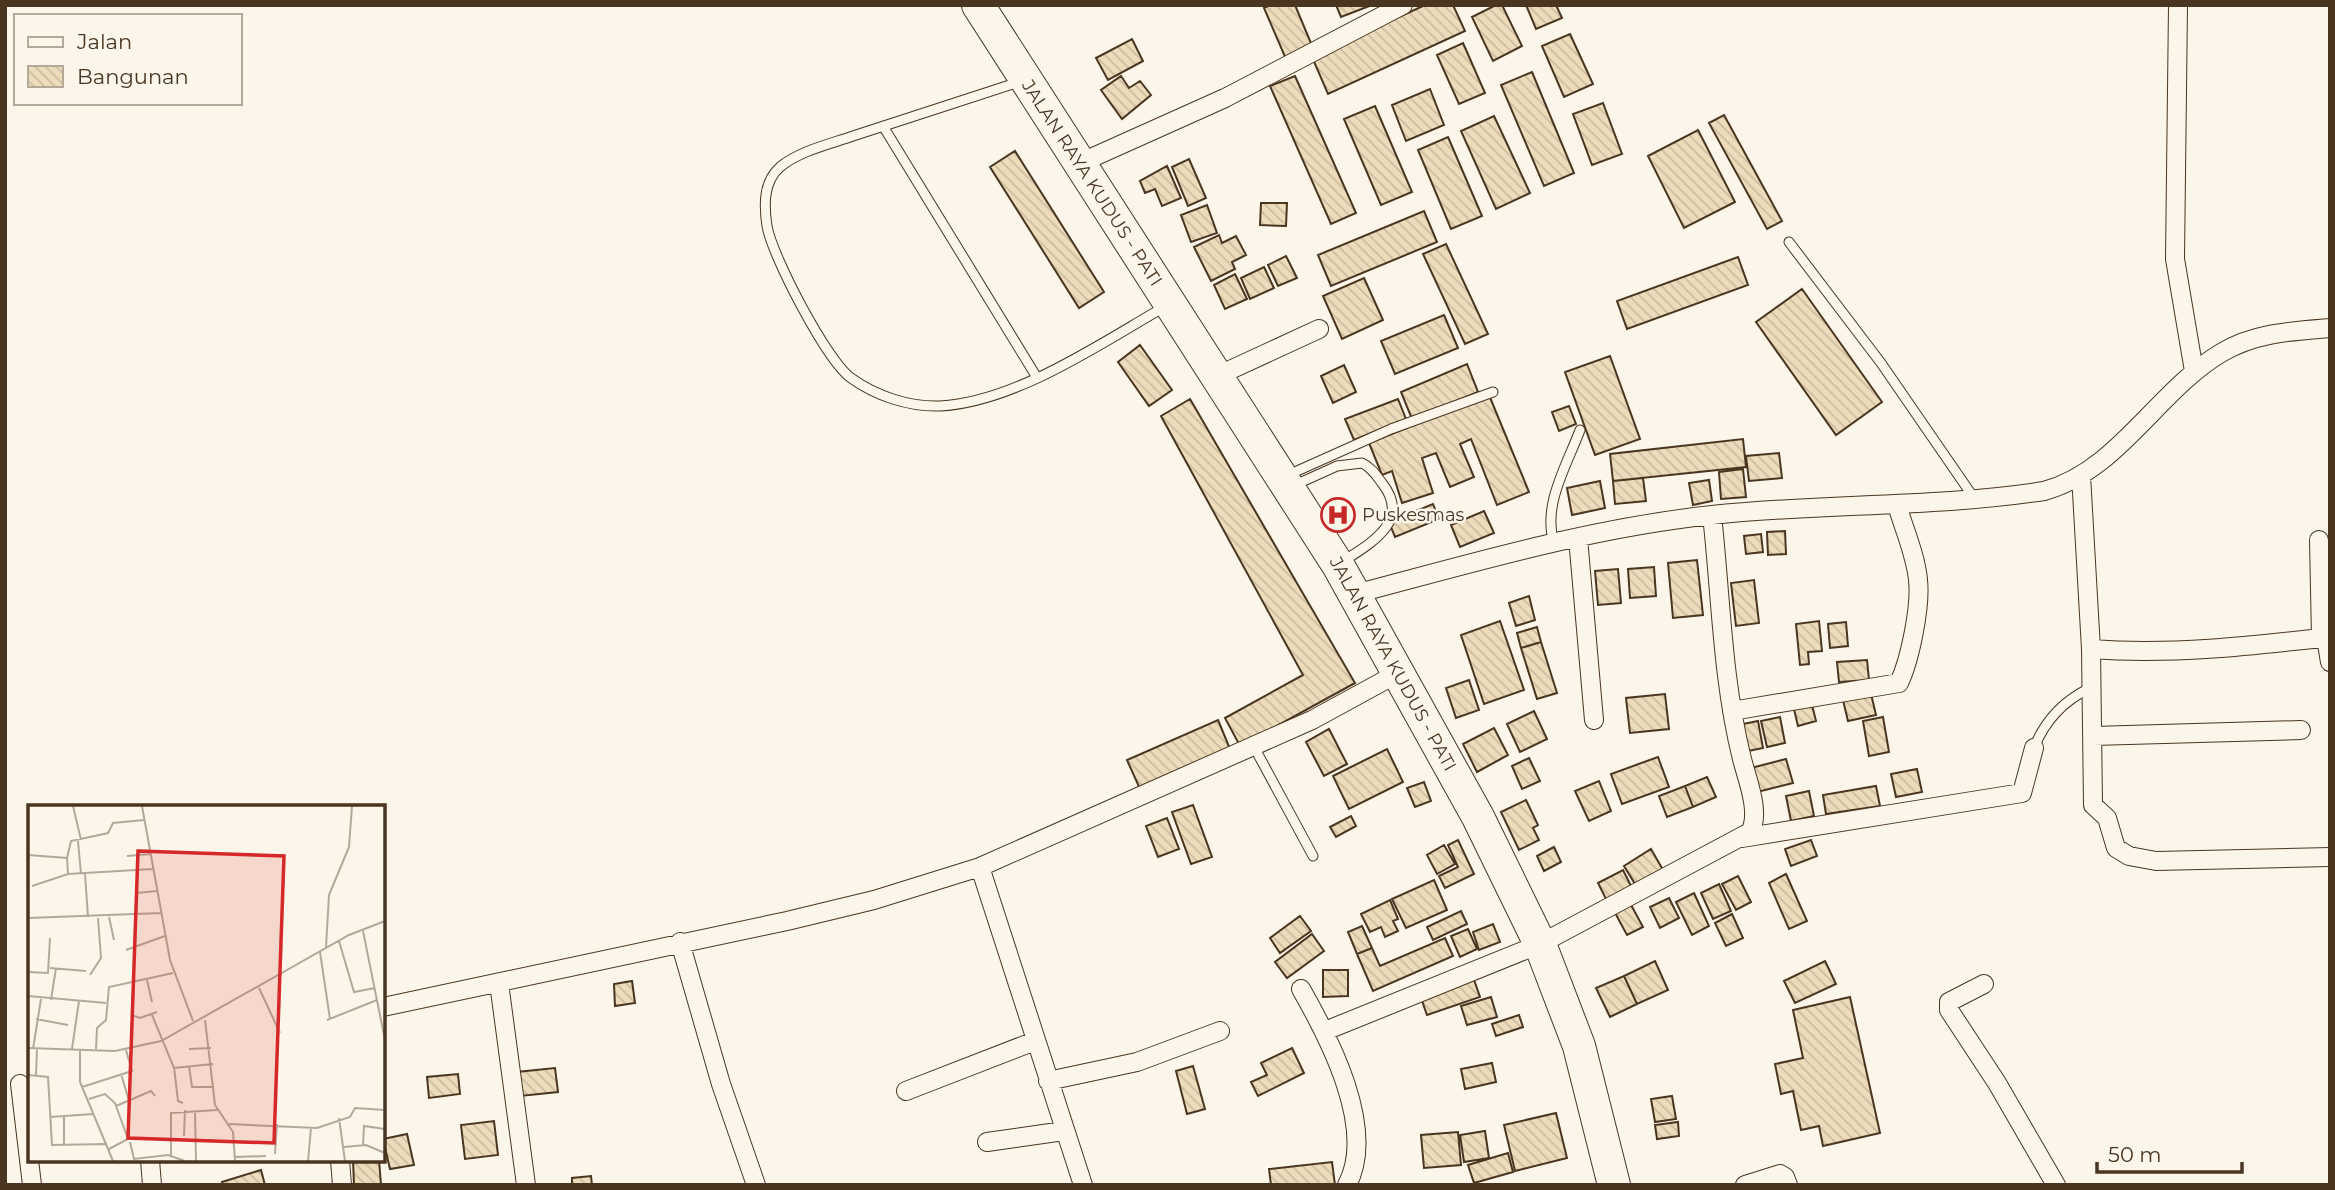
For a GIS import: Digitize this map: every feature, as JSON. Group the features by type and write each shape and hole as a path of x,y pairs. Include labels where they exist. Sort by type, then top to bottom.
{"highway":[{"name":"JALAN RAYA KUDUS - PATI","path":"978,5 1024,81 1080,163 1338,565 1478,817 1540,944 1579,1046 1614,1185"}],"street":[{"path":"1080,163 1225,98 1403,5"},
{"path":"2178,5 2175,260 2194,371"},
{"path":"1355,594 1554,543 1712,515 1975,499 2044,491 2063,486 2121,443 2194,371 2221,353 2257,337 2330,328"},
{"path":"1217,376 1319,330"},
{"path":"2081,475 2091,649 2093,804 2107,818 2116,848 2129,856 2156,861 2330,857"},
{"path":"1731,711 1899,683 1906,670 1918,580 1897,505"},
{"path":"1325,1031 1540,944 1742,838 1752,828 1754,819 1731,711 1712,515"},
{"path":"1577,538 1594,720"},
{"path":"2319,540 2330,662"},
{"path":"2091,649 2142,653 2200,651 2326,638"},
{"path":"385,1007 874,900 980,867 1312,720 1399,672"},
{"path":"2092,736 2301,730"},
{"path":"1742,838 2022,793 2034,748"},
{"path":"980,867 1083,1185"},
{"path":"680,942 721,1084 757,1185"},
{"path":"499,983 526,1185"},
{"path":"1984,984 1949,1002 1949,1010 1997,1083 2052,1184"},
{"path":"1301,989 1325,1031 1349,1098 1355,1127 1354,1162 1347,1185"},
{"path":"1048,1081 1138,1062 1220,1031"},
{"path":"906,1091 1035,1041"},
{"path":"18,1085 28,1156"},
{"path":"987,1142 1064,1130"},
{"path":"29,1162 32,1185"},
{"path":"150,1162 152,1185"},
{"path":"340,1162 342,1185"},
{"path":"1745,1185 1780,1174 1785,1177 1788,1185"}],"lane":[{"path":"1024,81 883,127 793,159 780,167 769,181 765,199 767,229 785,274 817,332 848,376 875,393 898,401 939,406 966,402 1037,376 1171,304"},
{"path":"883,127 1037,376"},
{"path":"1789,242 1881,363 1975,499"},
{"path":"1286,482 1391,429 1493,392"},
{"path":"1554,543 1549,526 1549,511 1580,430"},
{"path":"1286,482 1356,463 1368,466 1389,492 1394,511 1383,532 1338,565"},
{"path":"2034,748 2039,734 2067,699 2090,688"},
{"path":"1253,745 1313,856"}],"building":[{"path":"1270,5 1295,5 1313,48 1286,59 1264,8"},
{"path":"1336,5 1372,5 1341,17"},
{"path":"1425,5 1453,5 1465,31 1328,94 1312,57"},
{"path":"1496,5 1502,5 1522,46 1493,61 1472,17"},
{"path":"1526,5 1556,5 1562,18 1536,29"},
{"path":"1570,34 1593,84 1564,97 1542,46"},
{"path":"1132,39 1143,61 1108,80 1096,58"},
{"path":"1463,43 1485,93 1459,104 1437,55"},
{"path":"1532,72 1574,173 1544,186 1501,85"},
{"path":"1121,76 1129,88 1140,81 1151,95 1122,119 1101,90"},
{"path":"1295,76 1356,213 1331,224 1270,86"},
{"path":"1430,89 1444,125 1406,141 1392,105"},
{"path":"1603,103 1622,154 1592,165 1573,114"},
{"path":"1375,106 1412,192 1381,205 1344,119"},
{"path":"1724,115 1782,221 1767,229 1709,123"},
{"path":"1494,116 1530,193 1496,209 1461,131"},
{"path":"1698,130 1735,202 1684,228 1648,156"},
{"path":"1448,137 1482,216 1451,229 1418,150"},
{"path":"1015,151 1104,292 1079,308 990,167"},
{"path":"1189,159 1206,198 1188,206 1172,167"},
{"path":"1167,166 1181,198 1162,206 1155,189 1145,193 1140,181"},
{"path":"1261,203 1287,203 1286,226 1260,225"},
{"path":"1207,205 1217,233 1191,242 1181,215"},
{"path":"1424,211 1437,242 1331,286 1318,255"},
{"path":"1219,235 1222,243 1236,236 1246,255 1232,262 1235,269 1211,281 1194,247"},
{"path":"1446,244 1488,334 1465,344 1423,254"},
{"path":"1286,256 1297,278 1278,286 1268,265"},
{"path":"1738,257 1748,285 1627,329 1617,301"},
{"path":"1264,267 1274,288 1250,299 1241,278"},
{"path":"1235,274 1247,299 1225,309 1214,285"},
{"path":"1364,278 1383,320 1342,339 1323,296"},
{"path":"1802,289 1882,402 1836,435 1756,322"},
{"path":"1444,315 1458,348 1395,374 1381,341"},
{"path":"1140,345 1172,390 1149,406 1118,362"},
{"path":"1610,356 1640,439 1595,455 1565,372"},
{"path":"1467,364 1478,392 1412,419 1401,392"},
{"path":"1344,365 1356,392 1333,403 1321,376"},
{"path":"1489,395 1529,492 1497,505 1471,439 1460,444 1474,477 1450,487 1436,453 1422,458 1433,493 1402,503 1392,471 1382,475 1369,443"},
{"path":"1190,399 1355,683 1240,746 1225,718 1303,675 1161,416"},
{"path":"1398,399 1406,419 1354,440 1345,419"},
{"path":"1569,406 1576,424 1559,431 1552,412"},
{"path":"1743,439 1746,467 1613,481 1610,454"},
{"path":"1779,453 1782,478 1749,481 1746,456"},
{"path":"1743,469 1746,497 1721,499 1719,472"},
{"path":"1643,478 1646,501 1615,504 1613,481"},
{"path":"1709,480 1712,501 1693,505 1689,483"},
{"path":"1600,481 1605,508 1572,515 1567,488"},
{"path":"1433,504 1439,519 1395,537 1389,522"},
{"path":"1484,511 1494,533 1460,547 1451,525"},
{"path":"1785,531 1786,554 1768,555 1767,532"},
{"path":"1761,534 1763,552 1746,554 1744,536"},
{"path":"1697,560 1703,615 1673,618 1668,563"},
{"path":"1654,567 1656,596 1630,598 1628,569"},
{"path":"1618,569 1621,603 1598,605 1595,571"},
{"path":"1754,580 1759,623 1736,626 1731,583"},
{"path":"1529,596 1535,620 1516,626 1509,603"},
{"path":"1500,621 1524,690 1484,704 1461,635"},
{"path":"1819,621 1822,651 1808,652 1809,664 1800,665 1796,624"},
{"path":"1846,622 1848,646 1830,648 1828,624"},
{"path":"1537,627 1541,642 1521,648 1517,633"},
{"path":"1541,642 1557,693 1537,699 1521,648"},
{"path":"1867,660 1869,680 1839,682 1837,662"},
{"path":"1469,680 1479,710 1456,718 1446,688"},
{"path":"1665,694 1669,729 1630,733 1626,698"},
{"path":"1871,694 1876,715 1848,721 1843,700"},
{"path":"1811,701 1816,721 1798,726 1793,705"},
{"path":"1534,711 1547,739 1520,752 1507,724"},
{"path":"1780,717 1785,743 1767,747 1761,721"},
{"path":"1883,717 1889,752 1869,756 1863,721"},
{"path":"1218,720 1230,749 1140,789 1127,760"},
{"path":"1758,721 1763,748 1748,751 1743,724"},
{"path":"1494,728 1508,755 1477,772 1463,744"},
{"path":"1329,729 1347,764 1324,776 1306,742"},
{"path":"1387,749 1403,782 1349,809 1333,776"},
{"path":"1658,757 1669,787 1622,804 1611,774"},
{"path":"1529,758 1540,781 1522,789 1512,766"},
{"path":"1786,759 1793,783 1757,792 1751,768"},
{"path":"1917,769 1922,792 1896,797 1891,774"},
{"path":"1707,777 1716,797 1693,807 1685,786"},
{"path":"1599,781 1611,811 1589,821 1575,791"},
{"path":"1424,782 1431,801 1415,807 1407,788"},
{"path":"1685,786 1693,807 1667,817 1659,796"},
{"path":"1876,786 1880,806 1826,814 1823,795"},
{"path":"1809,791 1814,816 1791,821 1786,796"},
{"path":"1526,800 1538,825 1533,828 1539,840 1519,850 1501,812"},
{"path":"1193,805 1212,857 1191,864 1172,812"},
{"path":"1351,816 1356,826 1336,837 1330,827"},
{"path":"1167,818 1179,849 1158,857 1146,826"},
{"path":"1458,840 1474,874 1445,888 1439,876 1458,867 1448,845"},
{"path":"1811,840 1817,856 1791,866 1785,849"},
{"path":"1444,845 1455,864 1437,874 1427,855"},
{"path":"1554,847 1561,862 1544,871 1537,856"},
{"path":"1651,849 1663,870 1637,887 1624,866"},
{"path":"1623,870 1633,890 1608,903 1598,883"},
{"path":"1786,874 1807,921 1789,929 1769,883"},
{"path":"1738,876 1751,902 1736,910 1722,884"},
{"path":"1434,880 1447,910 1406,928 1392,899"},
{"path":"1719,884 1731,911 1713,919 1701,893"},
{"path":"1694,893 1709,926 1692,935 1676,902"},
{"path":"1669,898 1679,918 1660,928 1650,907"},
{"path":"1390,900 1398,919 1393,921 1398,931 1385,937 1381,927 1370,932 1361,914"},
{"path":"1630,903 1643,927 1627,935 1614,911"},
{"path":"1461,911 1467,924 1433,940 1427,927"},
{"path":"1732,914 1743,938 1726,946 1715,923"},
{"path":"1300,916 1311,931 1280,953 1270,938"},
{"path":"1493,924 1500,942 1479,950 1473,932"},
{"path":"1362,926 1372,948 1357,954 1348,932"},
{"path":"1468,929 1477,949 1460,957 1451,936"},
{"path":"1312,934 1324,951 1287,978 1275,962"},
{"path":"1445,938 1453,956 1373,991 1357,954 1372,948 1380,966"},
{"path":"1655,961 1668,990 1637,1004 1624,976"},
{"path":"1825,961 1836,984 1795,1003 1784,981"},
{"path":"1323,970 1348,970 1348,996 1323,997"},
{"path":"1624,976 1637,1004 1610,1017 1596,988"},
{"path":"1473,977 1480,997 1427,1015 1420,995"},
{"path":"632,981 635,1003 615,1006 614,984"},
{"path":"1491,997 1497,1017 1467,1025 1461,1006"},
{"path":"1850,997 1880,1133 1823,1146 1819,1126 1801,1130 1793,1091 1781,1094 1775,1064 1803,1058 1793,1010"},
{"path":"1519,1015 1523,1027 1496,1036 1492,1024"},
{"path":"1292,1048 1304,1073 1258,1096 1251,1082 1267,1075 1261,1063"},
{"path":"1492,1063 1496,1082 1465,1089 1461,1069"},
{"path":"1193,1066 1205,1109 1187,1114 1176,1071"},
{"path":"555,1068 558,1092 520,1096 517,1072"},
{"path":"458,1074 460,1094 429,1098 427,1077"},
{"path":"1672,1096 1676,1119 1655,1122 1651,1099"},
{"path":"1556,1113 1567,1158 1515,1171 1504,1125"},
{"path":"494,1121 498,1155 465,1159 461,1125"},
{"path":"1678,1122 1679,1136 1657,1139 1655,1125"},
{"path":"1485,1131 1489,1158 1464,1162 1460,1135"},
{"path":"1458,1132 1461,1165 1424,1168 1421,1135"},
{"path":"407,1134 414,1165 390,1169 385,1139"},
{"path":"1508,1153 1513,1172 1474,1183 1468,1165"},
{"path":"353,1162 379,1162 381,1185 354,1185"},
{"path":"1332,1162 1335,1185 1271,1185 1269,1169"},
{"path":"261,1170 265,1185 223,1185 222,1182"},
{"path":"591,1176 592,1185 572,1185 572,1178"}],"place":[{"name":"Puskesmas","path":"1338,515"}]}
